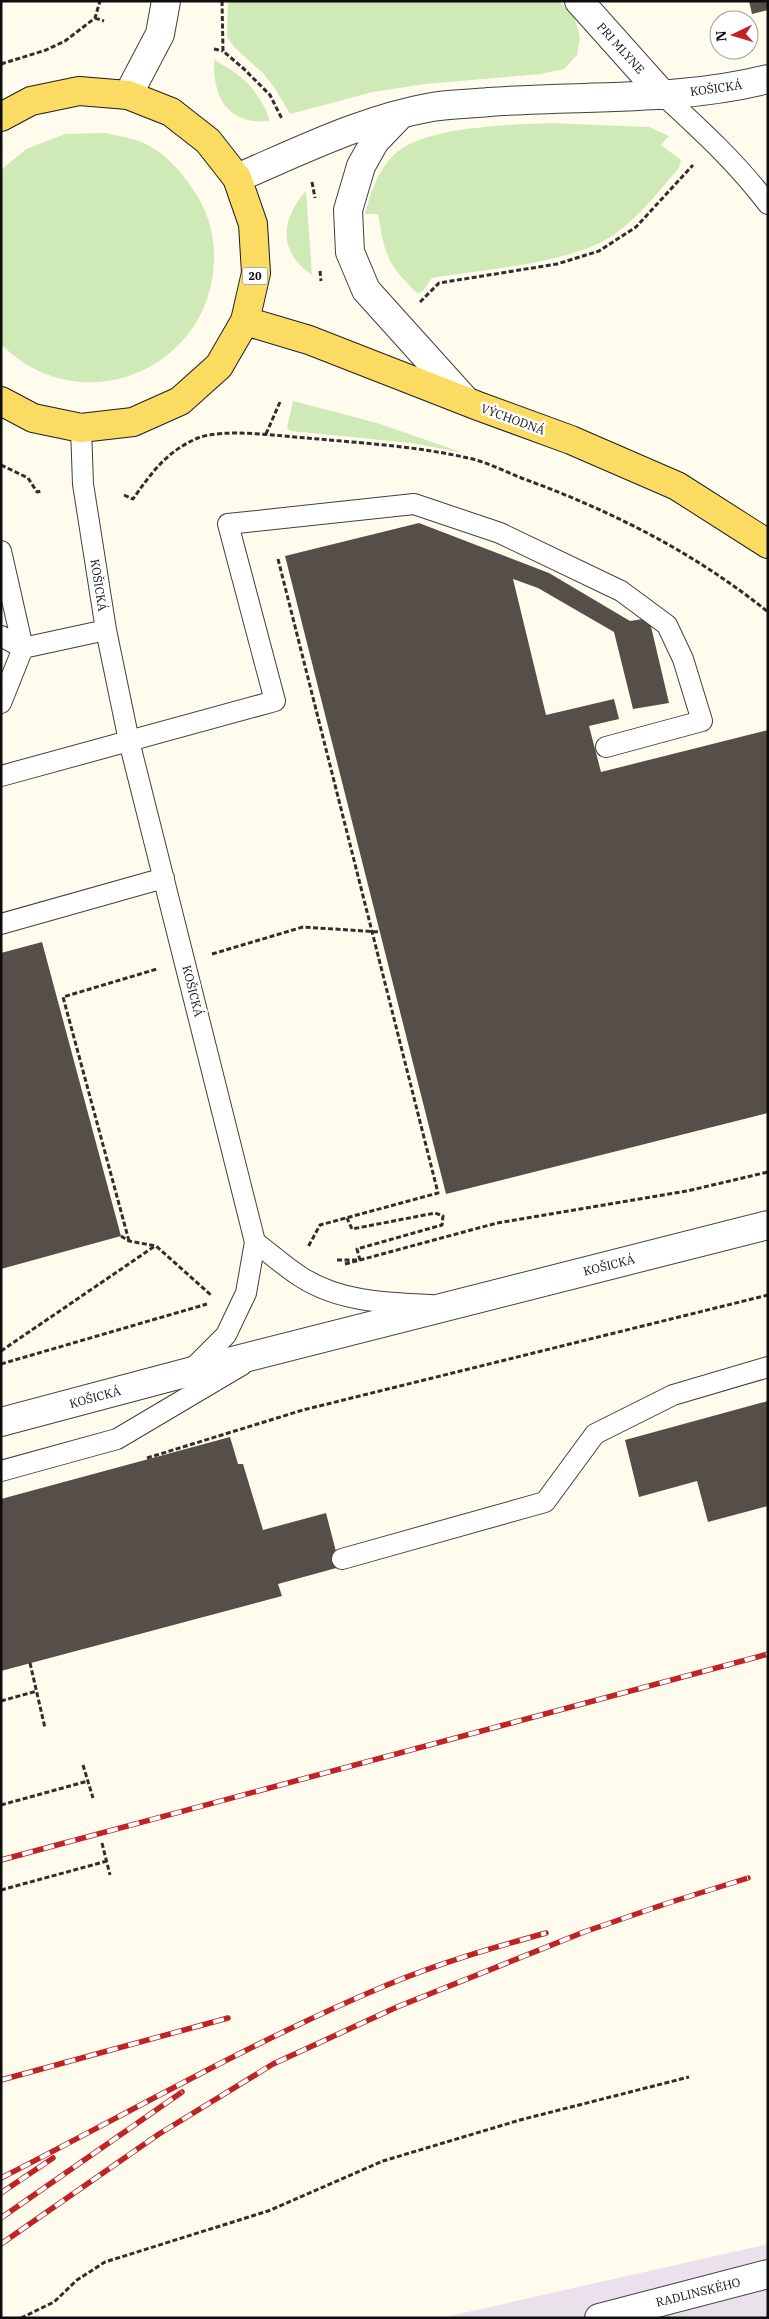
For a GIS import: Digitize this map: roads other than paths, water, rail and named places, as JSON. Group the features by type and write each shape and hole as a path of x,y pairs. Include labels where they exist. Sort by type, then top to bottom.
{"main road":[{"name":"20","path":"1,117 31,101 79,91 128,95 171,112 208,141 237,178 253,224 256,273 245,321 219,366 180,401 133,422 81,428 33,418 1,402"},
{"name":"VÝCHODNÁ","path":"245,321 309,340 571,440 677,486 768,544"}],"street":[{"path":"128,95 160,34 166,1"},
{"name":"PRI MLYNE","path":"579,1 663,95"},
{"name":"KOŠICKÁ","path":"237,178 349,130 433,107 540,98 663,95 740,86 768,79"},
{"path":"402,114 375,140 361,166 348,210 350,252 366,290 466,401"},
{"name":"KOŠICKÁ","path":"1,1422 188,1372 768,1225"},
{"name":"RADLINSKÉHO","path":"599,2318 768,2274"}],"lane":[{"path":"663,95 715,142 745,174 768,204"},
{"name":"KOŠICKÁ","path":"81,428 83,484 106,630 129,741 186,961 255,1242 246,1293 226,1335 188,1372"},
{"path":"1,776 275,701 228,524 414,504 500,533 621,591 667,625 683,659 702,721 606,747"},
{"path":"1,551 22,648 1,703"},
{"path":"1,663 22,648 106,630"},
{"path":"1,636 22,648"},
{"path":"1,924 164,878"},
{"name":"KOŠICKÁ","path":"255,1242 301,1277 330,1292 374,1302 450,1306"},
{"path":"1,1471 117,1439 262,1353"},
{"path":"342,1559 545,1502 596,1434 673,1395 768,1367"}],"railway":[{"path":"1,1860 768,1654"},
{"path":"1,2244 159,2134 273,2064 397,2007 584,1932 748,1878"},
{"path":"1,2178 192,2078 338,2006 426,1970 546,1933"},
{"path":"1,2080 228,2018"},
{"path":"1,2218 182,2092"},
{"path":"1,2193 53,2158"}]}
